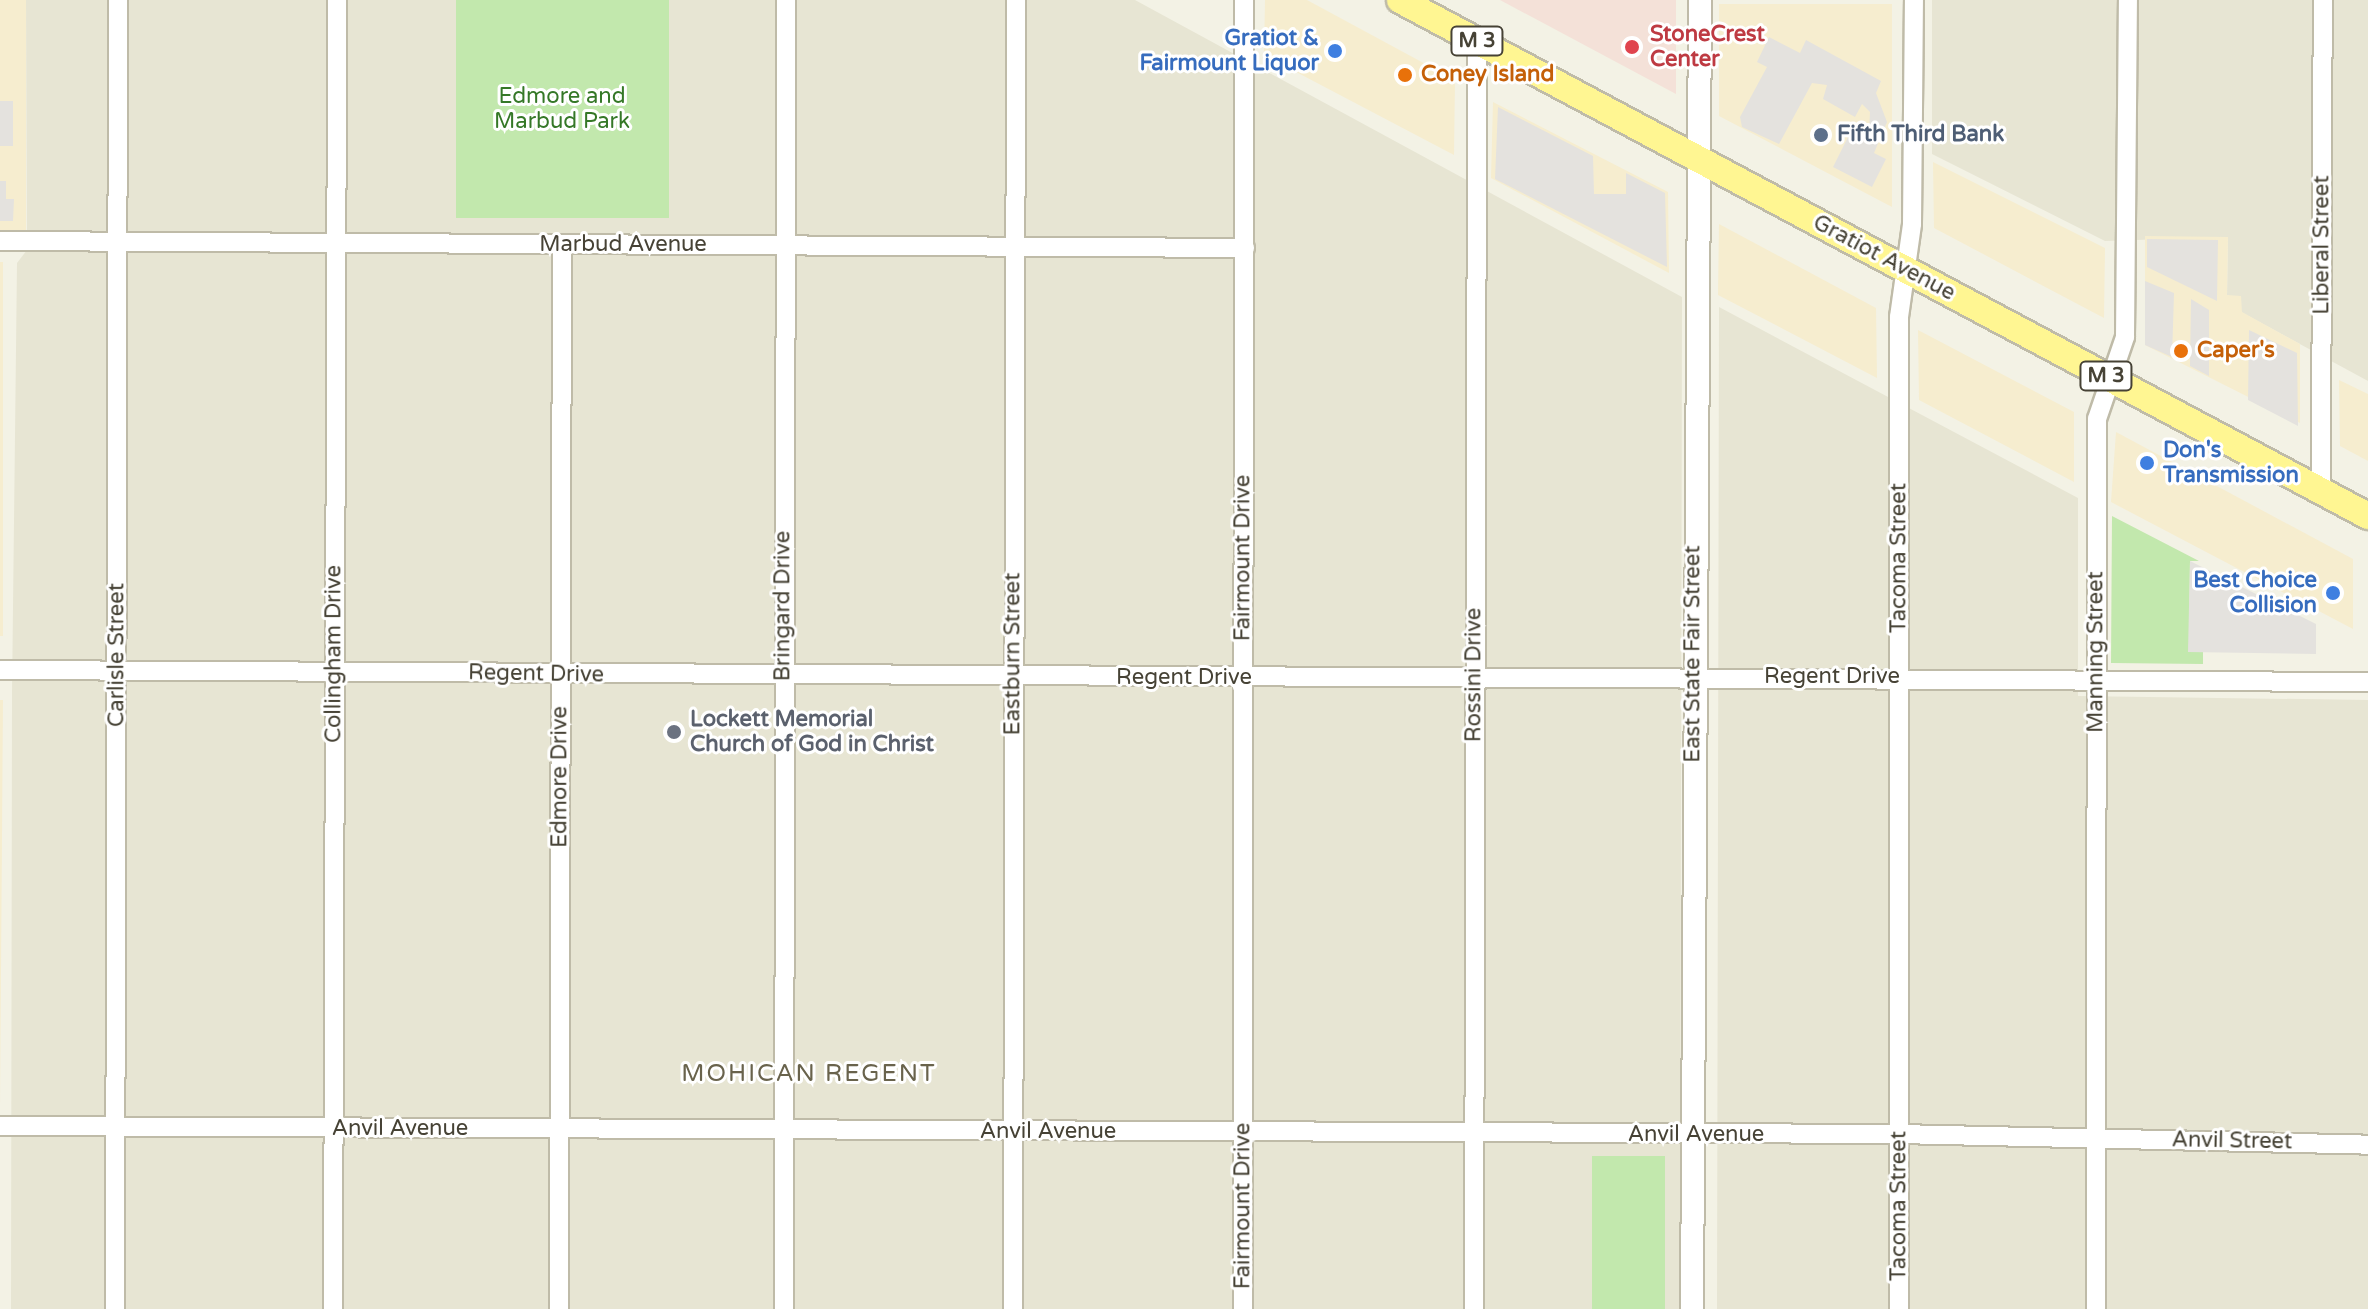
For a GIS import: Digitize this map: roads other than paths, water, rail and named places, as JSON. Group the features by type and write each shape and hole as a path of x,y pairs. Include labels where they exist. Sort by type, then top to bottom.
{"main road":[{"name":"Gratiot Avenue","path":"1400,0 2368,516"}],"street":[{"name":"Carlisle Street","path":"115,1309 118,0"},
{"name":"Collingham Drive","path":"333,1309 337,0"},
{"name":"Bringard Drive","path":"784,1309 782,677 786,0"},
{"name":"Eastburn Street","path":"1013,1309 1012,678 1016,0"},
{"name":"Fairmount Drive","path":"1243,1309 1244,0"},
{"name":"East State Fair Street","path":"1692,1309 1693,676 1700,0"},
{"name":"Tacoma Street","path":"1899,1309 1899,317 1907,271 1914,0"},
{"name":"Manning Street","path":"2096,1309 2097,419 2125,337 2128,0"},
{"name":"Liberal Street","path":"2321,491 2323,0"},
{"name":"Rossini Drive","path":"1474,1309 1477,41"},
{"name":"Marbud Avenue","path":"0,241 1245,248"},
{"name":"Edmore Drive","path":"559,1309 562,244"},
{"name":"Regent Drive","path":"0,670 116,674 334,671 782,677 1243,679 1693,676 2368,682"},
{"name":"Anvil Avenue","path":"0,1126 1693,1136 1898,1134 2096,1138"},
{"name":"Anvil Street","path":"2096,1138 2368,1145"}],"place":[{"name":"StoneCrest Center","path":"1632,47"},
{"name":"Gratiot & Fairmount Liquor","path":"1335,51"},
{"name":"Coney Island","path":"1405,75"},
{"name":"Fifth Third Bank","path":"1821,135"},
{"name":"Caper's","path":"2181,351"},
{"name":"Don's Transmission","path":"2147,463"},
{"name":"Best Choice Collision","path":"2333,593"},
{"name":"Lockett Memorial Church of God in Christ","path":"674,732"}],"district":[{"name":"MOHICAN REGENT","path":"809,1074"}],"park label":[{"name":"Edmore and Marbud Park","path":"562,108"}]}
